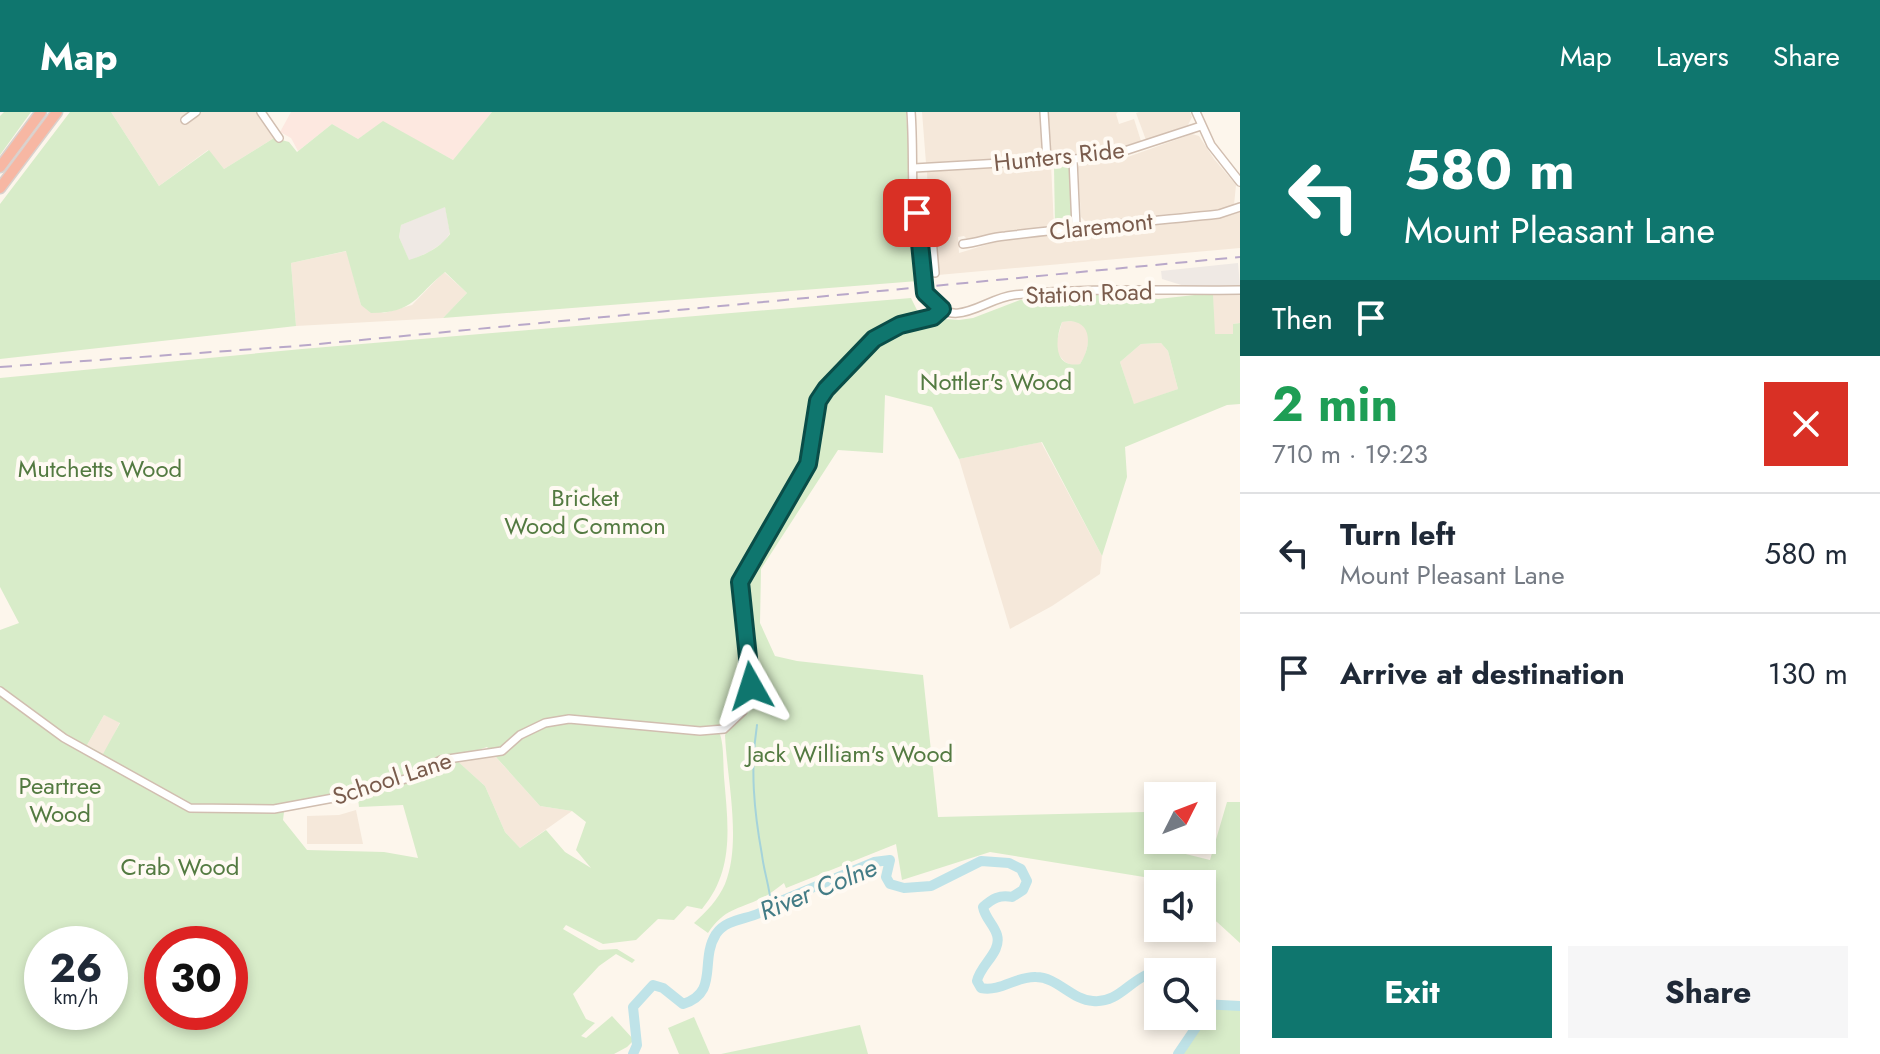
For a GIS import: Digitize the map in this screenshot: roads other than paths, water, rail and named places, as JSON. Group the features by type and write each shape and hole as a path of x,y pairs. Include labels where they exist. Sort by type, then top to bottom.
{"highway":[{"path":"0,167 41,112"},
{"path":"0,188 57,112"}],"street":[{"path":"185,120 196,112"},
{"path":"261,112 279,138"},
{"path":"911,112 913,192 921,237 925,293 942,309"},
{"path":"1044,112 1047,160"},
{"path":"1196,112 1211,145 1240,182"},
{"name":"Hunters Ride","path":"914,168 1120,154 1201,126"},
{"path":"1073,159 1076,227"},
{"name":"Claremont","path":"963,244 1076,227 1219,214 1240,207"},
{"path":"921,237 932,238 935,273"},
{"name":"Station Road","path":"942,309 959,314 1008,296 1110,288 1240,290"},
{"name":"School Lane","path":"0,691 64,738 190,808 274,809 366,792 405,779 441,760 502,751 520,735 545,723 569,719 700,731 724,729 743,711 751,686 740,582 808,464 818,401 874,339 900,325 933,317 942,309"}],"waterway":[{"path":"757,725 753,774 755,806 771,905"},
{"name":"River Colne","path":"633,1054 637,1045 633,1007 653,985 663,988 683,1004 694,999 705,984 711,944 722,928 874,862 890,860 886,877 890,884 904,888 931,886 981,861 1009,863 1021,869 1027,881 1023,890 1012,897 996,898 983,907 998,941 979,975 977,981 981,988 995,988 1036,977 1093,1001 1113,997 1144,976"},
{"path":"1216,1005 1240,1006"},
{"name":"River Colne","path":"1178,1054 1194,1030"}],"railway":[{"path":"0,367 297,346 1240,257"}],"park label":[{"name":"Nottler's Wood","path":"996,381"},
{"name":"Mutchetts Wood","path":"100,468"},
{"name":"Bricket Wood Common","path":"585,511"},
{"name":"Jack William's Wood","path":"850,753"},
{"name":"Peartree Wood","path":"60,799"},
{"name":"Crab Wood","path":"180,866"}]}
